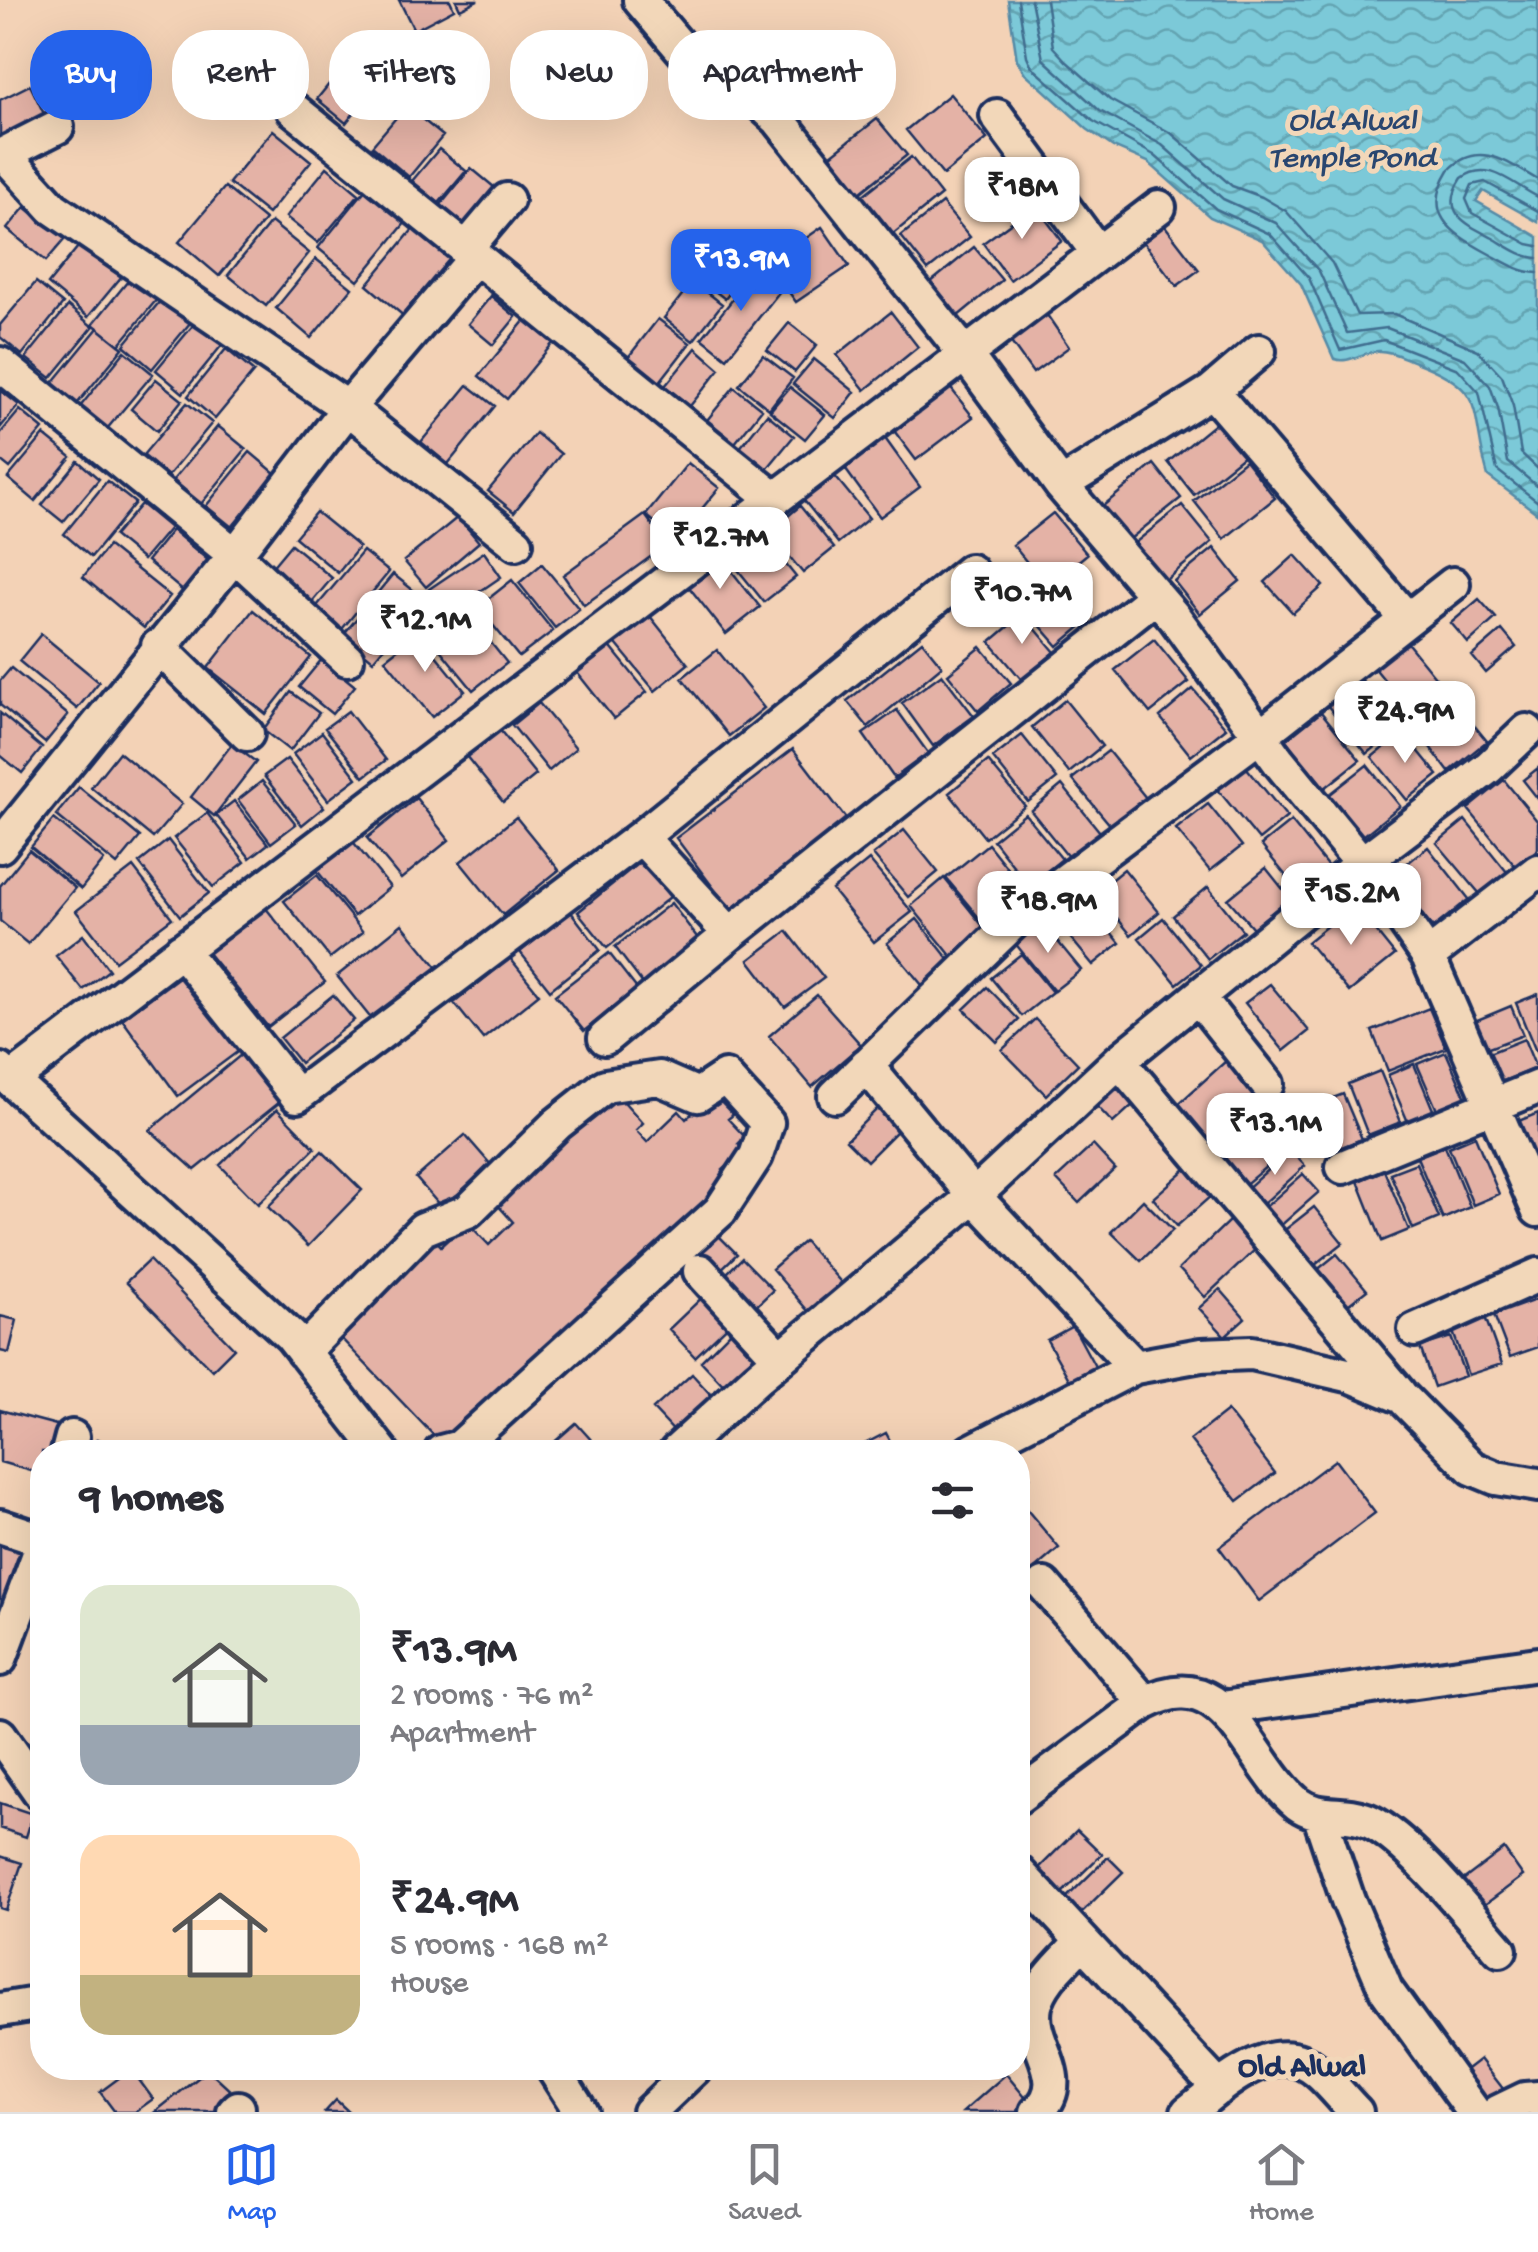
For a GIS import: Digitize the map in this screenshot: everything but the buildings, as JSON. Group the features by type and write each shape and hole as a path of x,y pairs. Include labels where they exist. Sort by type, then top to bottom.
{"street":[{"path":"640,0 686,54 714,74 739,84 778,119 966,354 1061,485 1156,596 1362,863 1428,956 1538,1210"},
{"path":"997,116 1098,253"},
{"path":"306,120 775,499"},
{"path":"57,126 2,155 53,208 348,408 516,543"},
{"path":"0,846 234,555 470,254 507,200"},
{"path":"373,1440 291,1336 6,1075 182,950 1158,207"},
{"path":"1061,485 1212,391 1258,351"},
{"path":"0,364 234,555 347,659"},
{"path":"1212,391 1406,618"},
{"path":"182,950 297,1096 641,837 970,572"},
{"path":"836,1096 1026,910 1262,734 1453,584"},
{"path":"605,1038 1156,596"},
{"path":"158,646 248,734"},
{"path":"689,1440 780,1358 974,1196 1119,1062 1362,863 1489,767 1527,731"},
{"path":"641,837 730,934"},
{"path":"1428,956 1538,871"},
{"path":"1198,996 1266,1084"},
{"path":"1119,1062 1402,1396 1472,1468 1496,1478 1538,1485"},
{"path":"866,1065 974,1196 1136,1367"},
{"path":"303,1352 422,1228 468,1211 558,1124 605,1086 659,1078 698,1096 726,1077 767,1122 756,1156 720,1211 468,1440"},
{"path":"1343,1167 1538,1087"},
{"path":"700,1271 780,1358"},
{"path":"1414,1330 1538,1275"},
{"path":"993,1440 1136,1367 1201,1355 1252,1353 1352,1376 1402,1396"},
{"path":"0,1526 30,1538"},
{"path":"0,1659 30,1576"},
{"path":"1044,1586 1145,1703"},
{"path":"1222,1708 1538,1664"},
{"path":"1030,1789 1165,1692 1201,1695 1222,1708 1294,1800 1319,1814 1357,1816 1374,1823 1452,1894 1500,1950"},
{"path":"0,1736 30,1777"},
{"path":"1319,1814 1348,1900 1386,1990 1474,2112"},
{"path":"1030,1885 1219,2088"},
{"path":"1037,2112 1052,2092 1052,2076 1034,2019 1035,2006 1042,1987 1082,1942"},
{"path":"0,2010 30,2006"},
{"path":"1188,2112 1253,2065 1272,2058 1293,2060 1316,2070 1356,2112"},
{"path":"560,2080 581,2112"},
{"path":"649,2112 682,2080"},
{"path":"1498,2112 1525,2099 1538,2098"}],"water":[{"name":"Old Alwal Temple Pond","path":"1008,0 1538,0 1538,222 1483,191 1476,201 1538,237 1538,514 1488,476 1472,405 1455,382 1387,352 1334,359 1301,284 1262,240 1210,217 1148,162 1113,147 1087,129 1024,72 1017,60"}],"district":[{"name":"Old Alwal","path":"1302,2064"}]}
